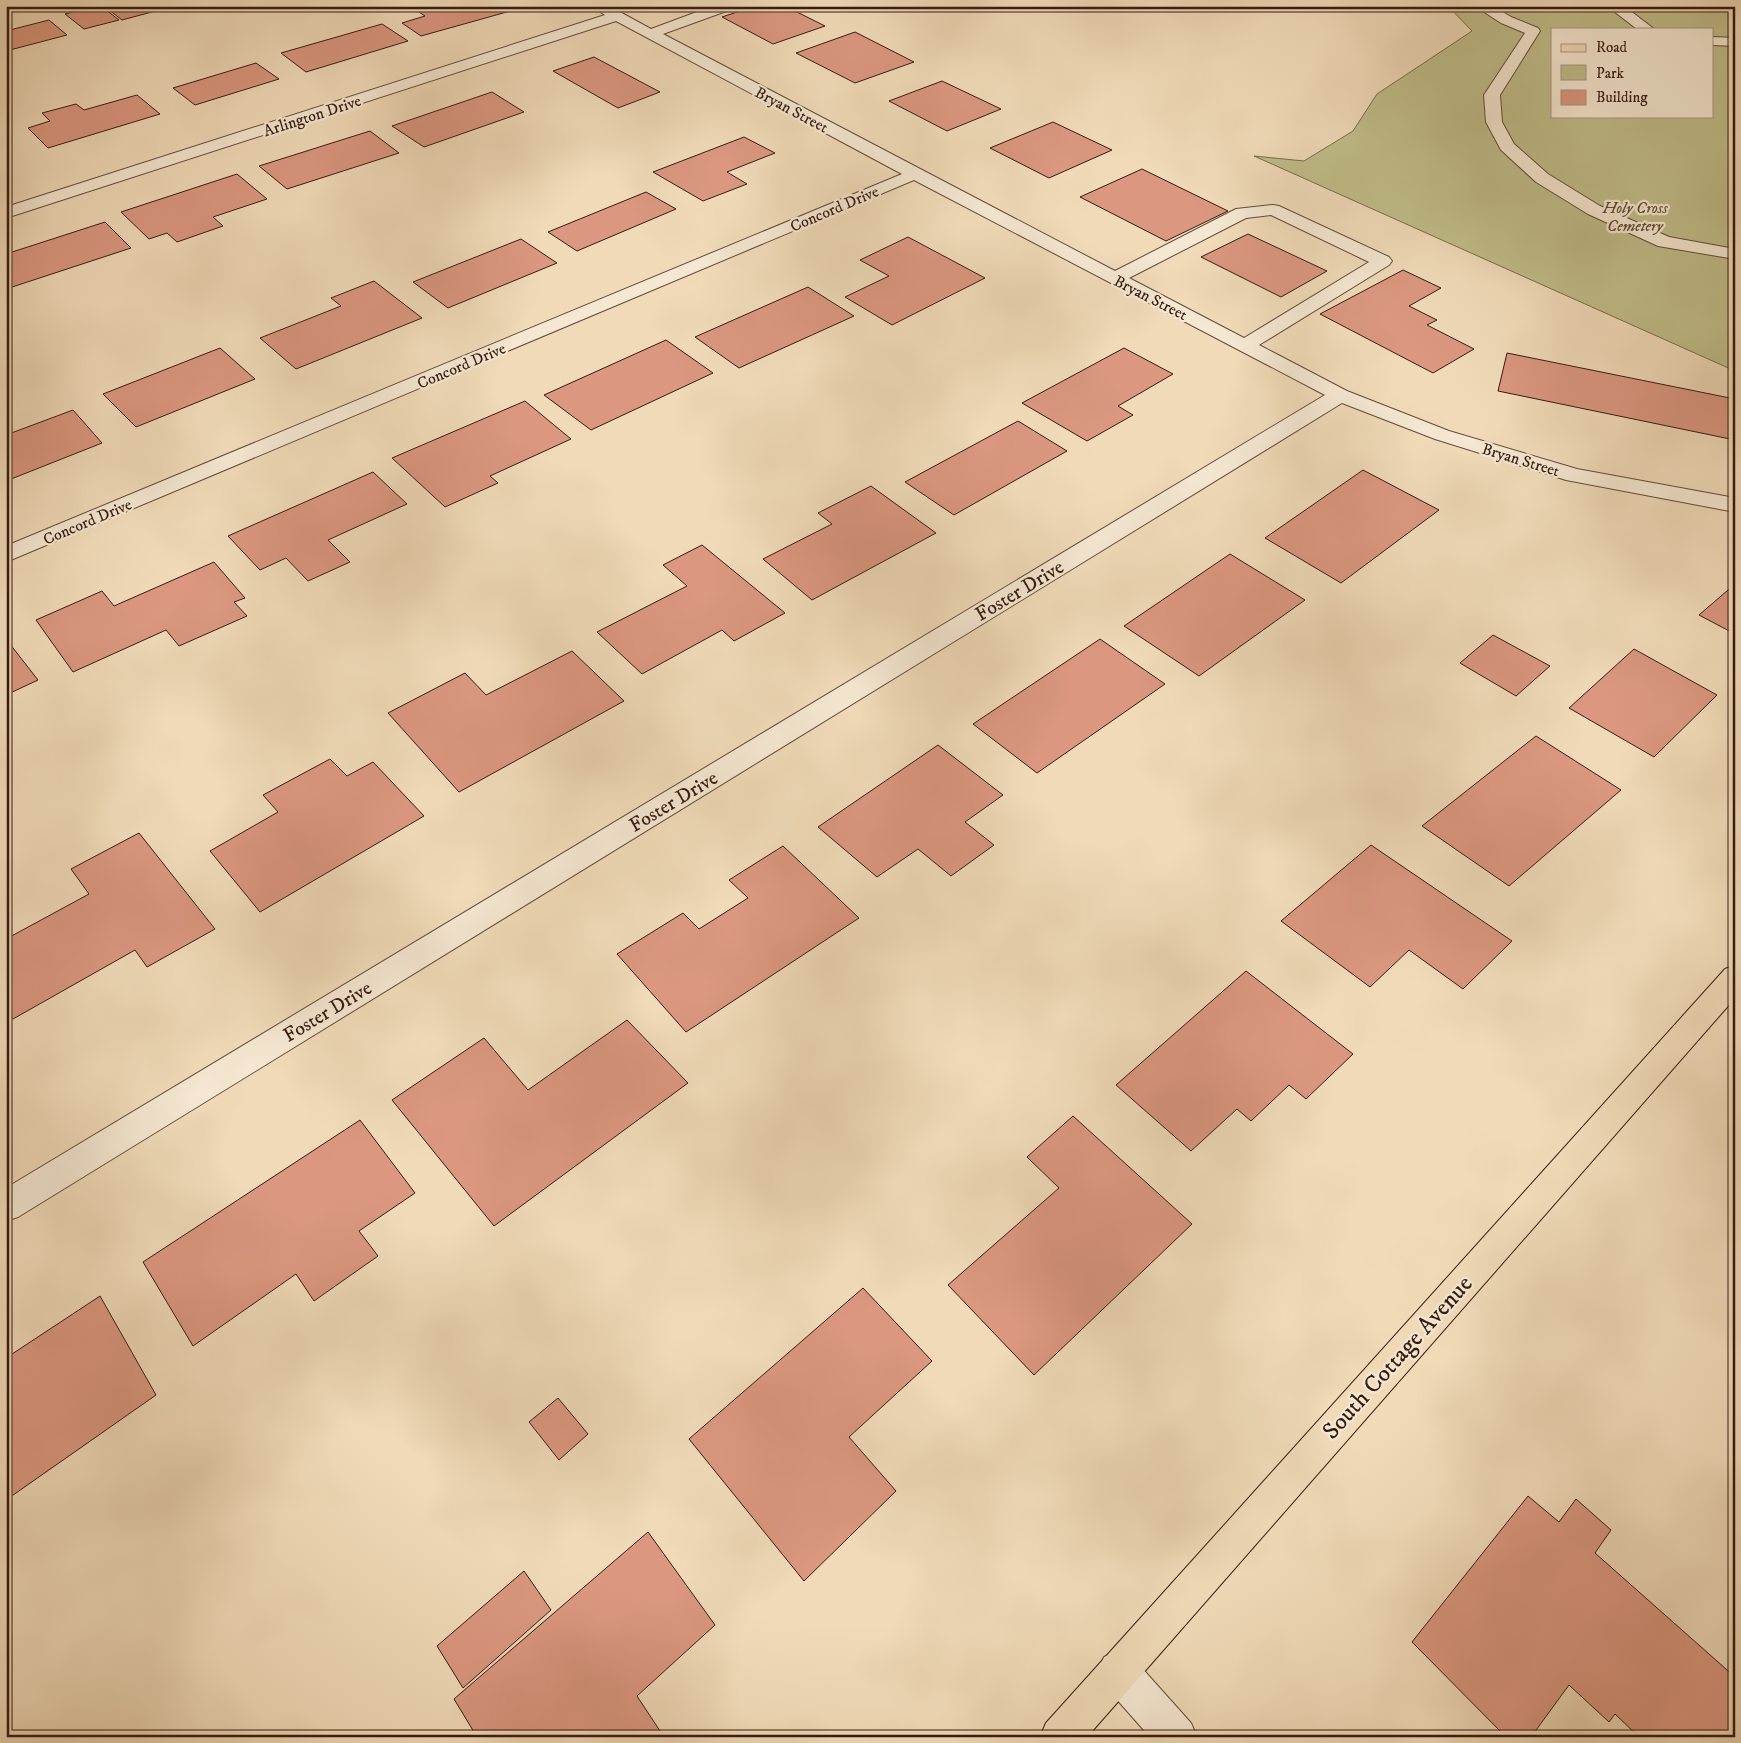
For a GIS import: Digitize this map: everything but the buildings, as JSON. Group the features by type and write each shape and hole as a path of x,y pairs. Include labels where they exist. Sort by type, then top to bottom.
{"main road":[{"name":"South Cottage Avenue","path":"1060,1737 1735,977"}],"street":[{"name":"Bryan Street","path":"598,6 915,174 1340,395 1442,435 1574,475 1735,505"},
{"path":"650,34 727,6"},
{"path":"1482,6 1506,20 1538,32 1492,95 1494,122 1506,147 1542,178 1594,210 1664,242 1735,254"},
{"path":"1614,6 1646,28"},
{"name":"Arlington Drive","path":"6,213 617,16"},
{"path":"1714,42 1735,42"},
{"name":"Concord Drive","path":"6,555 915,174"},
{"path":"1114,278 1242,213 1273,210 1383,261 1244,346"},
{"name":"Foster Drive","path":"6,1206 1340,395"},
{"path":"1118,1671 1177,1737"}],"green space":[{"name":"Holy Cross Cemetery","path":"1448,6 1735,6 1735,371 1254,156 1304,161 1353,131 1377,94 1472,31"}]}
